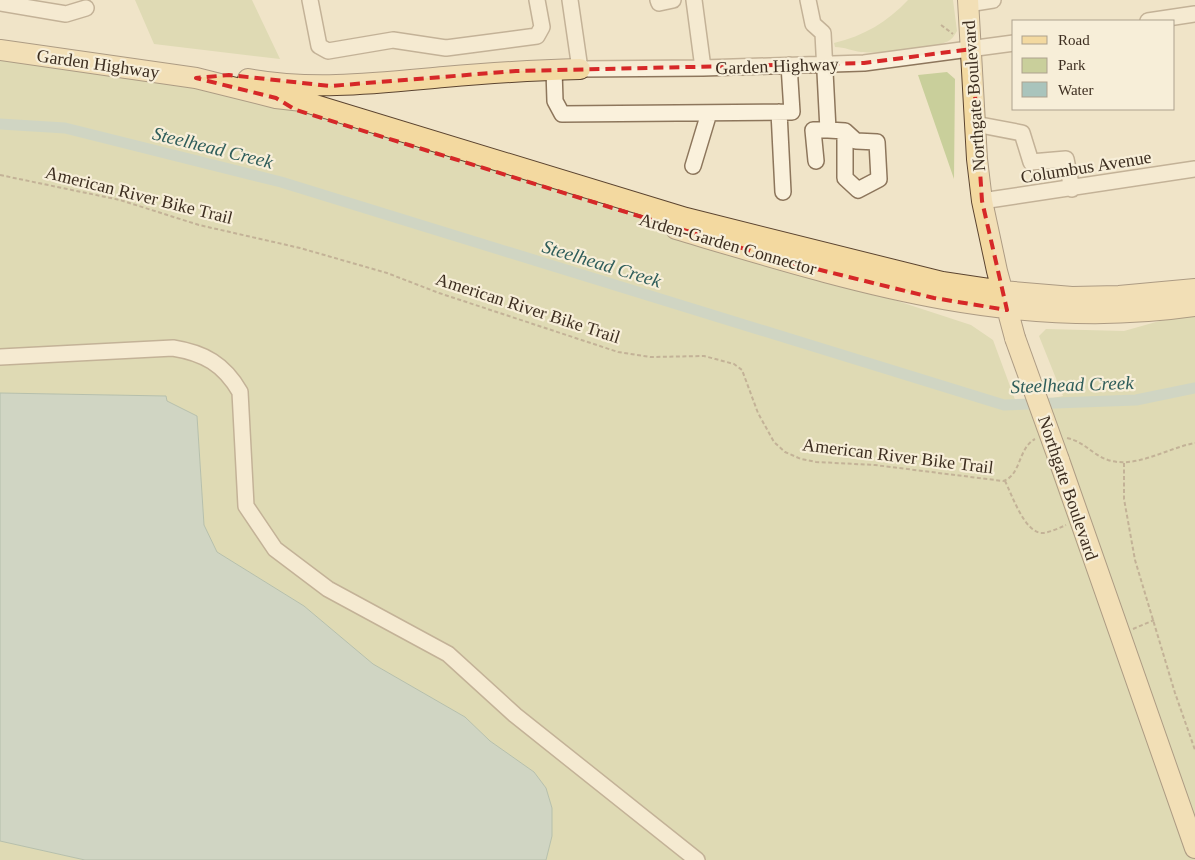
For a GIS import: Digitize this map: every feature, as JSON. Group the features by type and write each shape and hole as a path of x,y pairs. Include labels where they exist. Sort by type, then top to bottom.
{"main road":[{"name":"Northgate Boulevard","path":"968,2 975,124 982,201 1015,338 1195,848"},
{"name":"Garden Highway","path":"0,50 196,78"},
{"path":"196,78 229,75 284,84 330,86 554,70 580,70"},
{"name":"Arden-Garden Connector","path":"196,78 276,98 302,101 686,218 942,282 1005,300 1084,314 1154,312 1195,306"},
{"name":"Arden-Garden Connector","path":"1005,300 1048,296 1155,294 1195,289"}],"street":[{"path":"310,0 319,46 328,52 393,40 446,48 537,36 542,27 537,0"},
{"path":"570,0 580,70"},
{"path":"658,0 659,2 673,0"},
{"path":"694,0 703,68"},
{"path":"808,0 813,24 824,33 828,130"},
{"path":"968,2 993,0"},
{"path":"0,3 32,4 66,14 86,8"},
{"path":"1155,20 1195,14"},
{"name":"Garden Highway","path":"580,70 864,63 1012,43"},
{"path":"554,70 555,101 562,114 792,112 789,65"},
{"path":"779,112 783,192"},
{"path":"693,166 709,113"},
{"path":"975,124 1022,133 1031,162 1066,159 1072,188"},
{"path":"816,161 813,130 844,131"},
{"name":"Columbus Avenue","path":"982,201 1195,169"},
{"path":"0,357 173,348 196,352 212,361 232,378 240,392 246,506 275,549 328,589 448,654 515,715 697,860"}],"path":[{"path":"940,25 953,34"},
{"name":"American River Bike Trail","path":"0,176 120,200 199,225 300,248 379,270 439,293 618,352 650,357 704,356 726,361 742,370 758,413 774,442 784,452 801,459 1005,481 1012,477 1026,446 1038,438"},
{"path":"1060,437 1081,442 1107,460 1124,462 1195,443"},
{"path":"1124,462 1124,500 1134,551 1175,693 1195,750"},
{"name":"American River Bike Trail","path":"1005,481 1024,520 1035,532 1049,532 1078,520"},
{"path":"1119,635 1154,620"}],"highlighted area":[{"path":"972,49 982,201 1007,310 934,298 784,261 296,110 276,98 196,78 229,75 330,86 516,71 864,63"}],"green space":[{"path":"135,0 252,0 280,59 154,44"},
{"path":"908,0 953,0 957,31 952,38 933,46 893,51 861,52 835,47 834,43 874,27 892,15"},
{"path":"0,52 247,89 971,325 993,340 1017,405 1063,396 1039,336 1046,329 1124,331 1195,311 1195,860 546,860 552,836 552,808 546,788 534,772 490,741 465,717 373,664 304,606 217,552 204,525 197,416 167,401 165,396 0,393"},
{"path":"947,72 955,79 954,179 918,75"},
{"path":"0,841 5,842 85,860 0,860"}],"water":[{"path":"0,393 166,396 167,401 197,416 204,525 217,552 304,606 373,664 465,717 490,741 534,772 546,788 552,808 552,836 546,860 85,860 0,841"}],"waterway":[{"name":"Steelhead Creek","path":"0,124 65,128 281,182 1004,405 1136,400 1195,388"}]}
